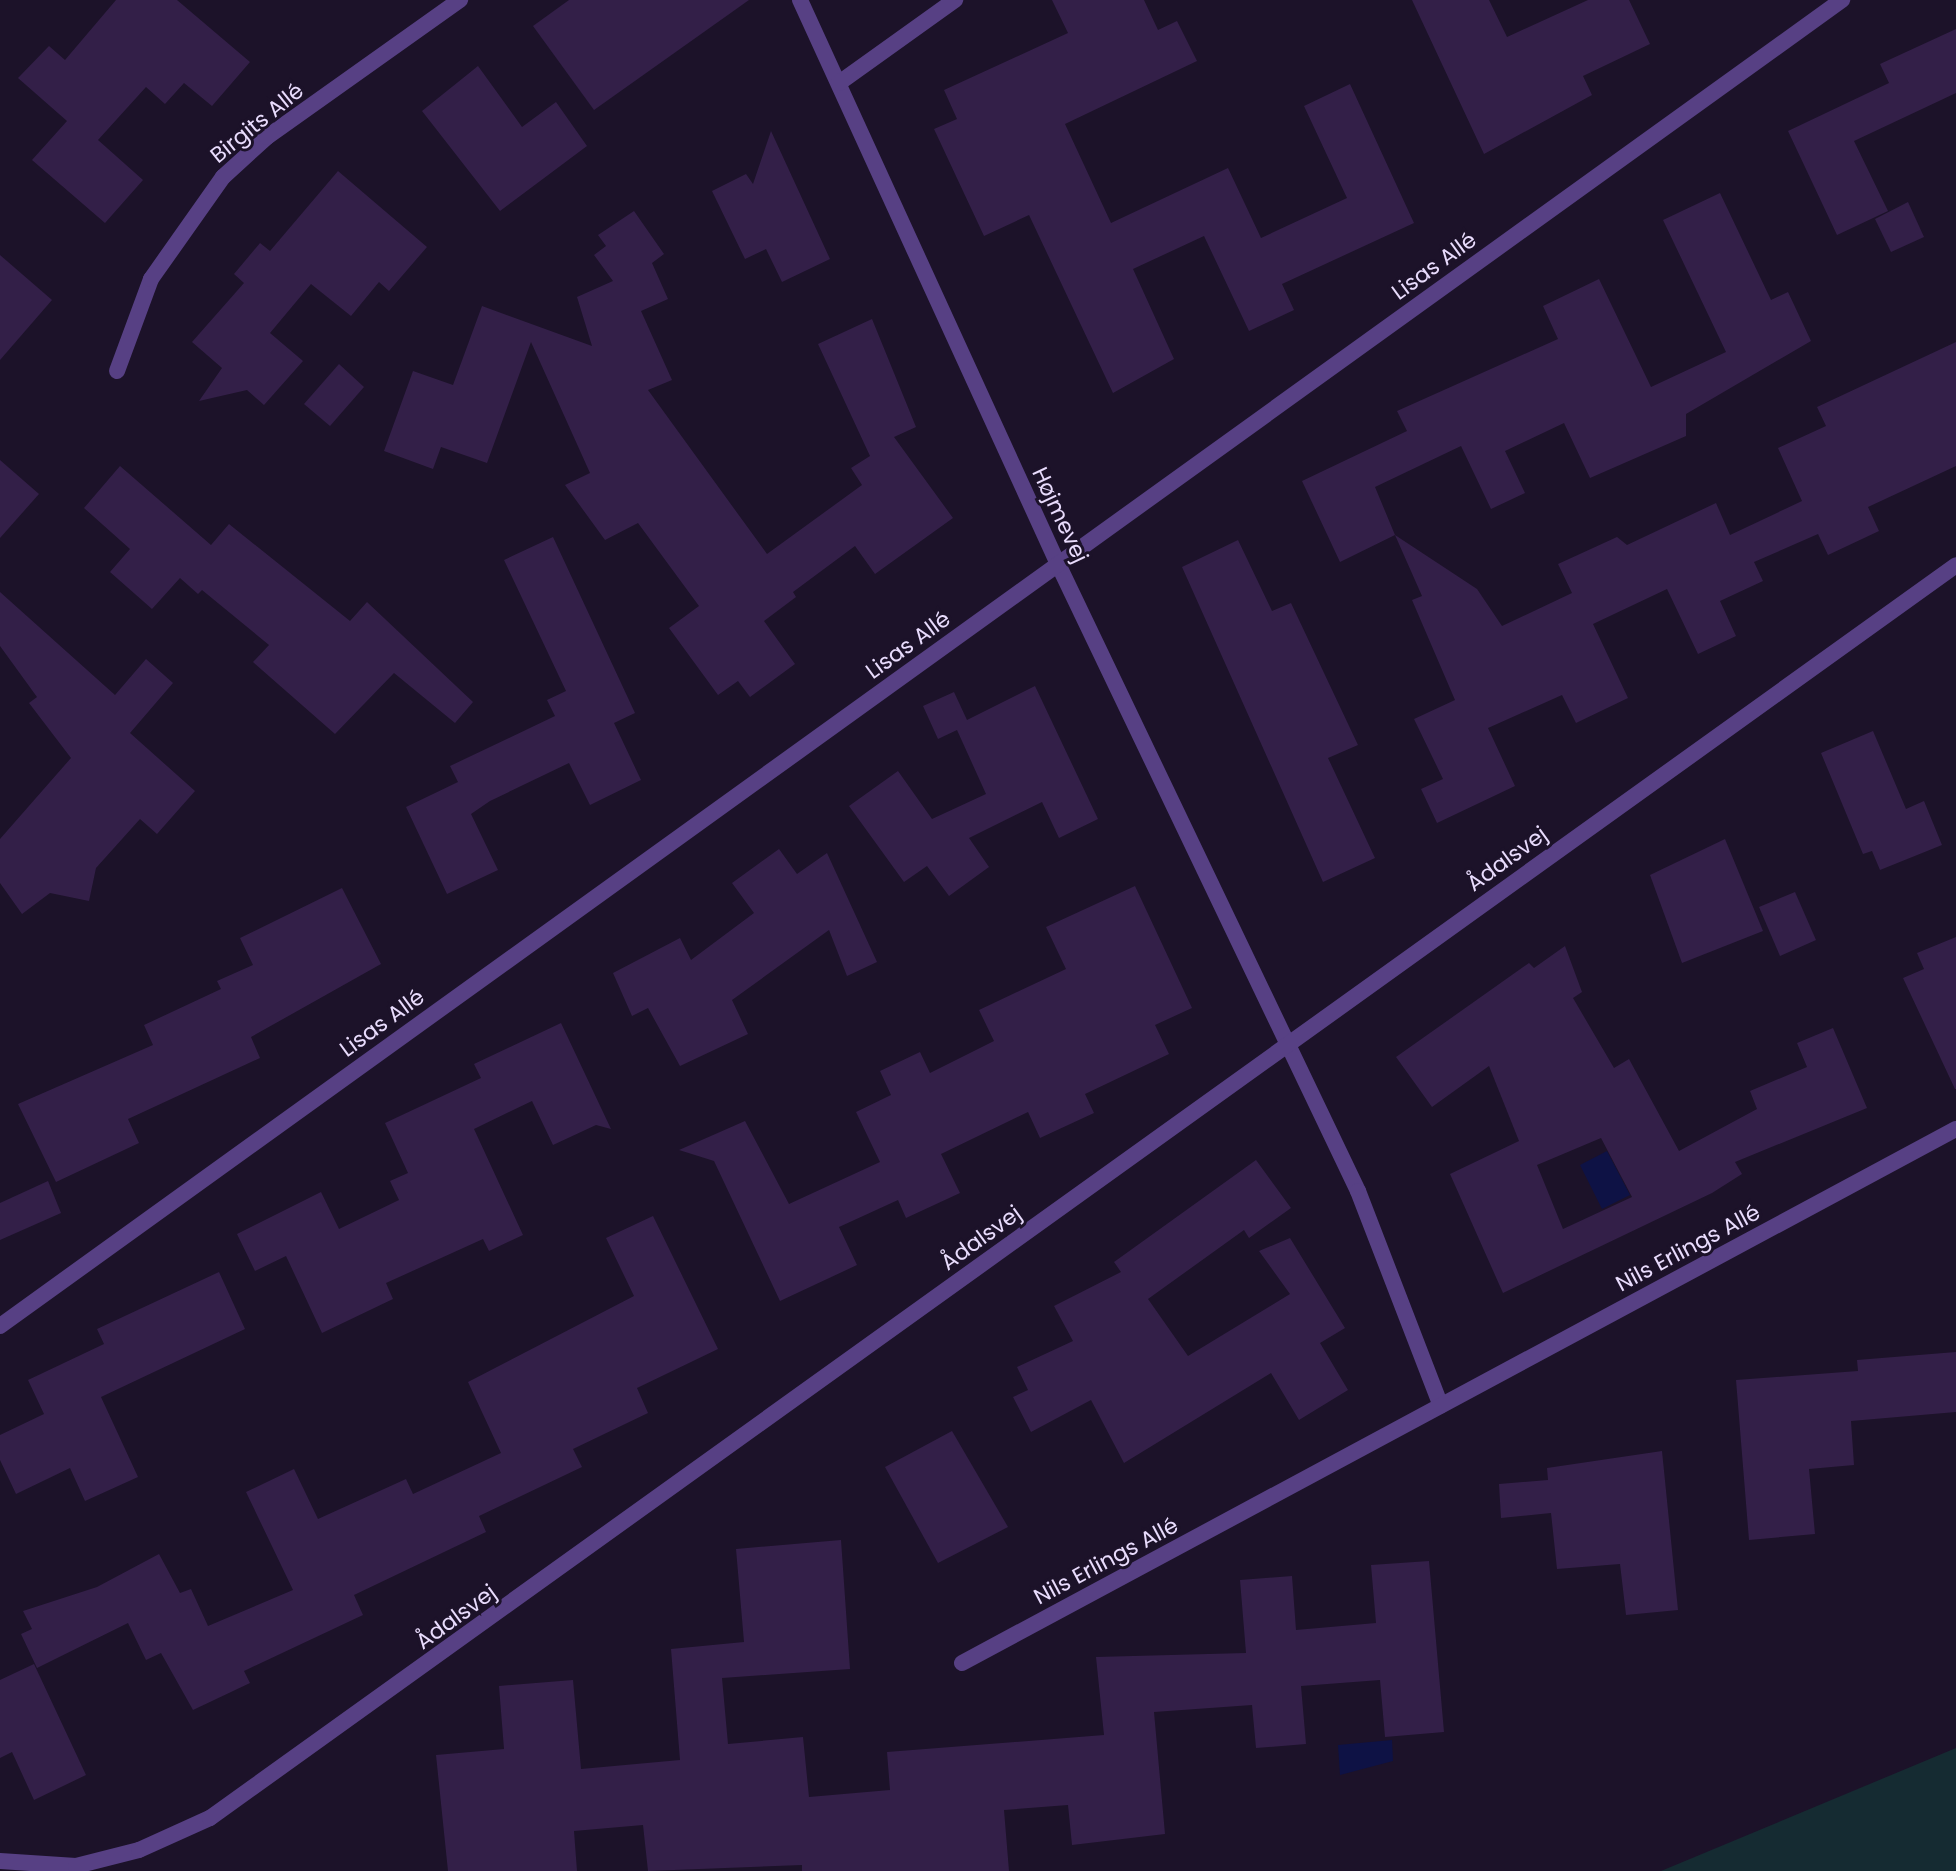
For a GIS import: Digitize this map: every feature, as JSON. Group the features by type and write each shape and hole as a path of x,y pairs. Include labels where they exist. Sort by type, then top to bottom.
{"street":[{"name":"Birgits Allé","path":"117,371 151,279 223,177 267,137 460,0"},
{"name":"Højmevej","path":"800,0 1058,564 1289,1044"},
{"path":"839,83 955,0"},
{"name":"Lisas Allé","path":"0,1326 1842,0"},
{"name":"Ådalsvej","path":"0,1861 76,1866 139,1850 210,1818 1956,565"},
{"path":"1289,1044 1358,1191 1441,1406"},
{"name":"Nils Erlings Allé","path":"962,1663 1956,1129"}],"shaded area":[{"path":"1607,1151 1630,1195 1602,1209 1580,1165"},
{"path":"1392,1740 1393,1761 1340,1775 1338,1745"},
{"path":"1956,1748 1956,1871 1661,1871"}],"building":[{"path":"116,0 177,0 250,62 212,106 184,83 165,104 146,87 98,140 143,180 105,223 32,160 67,121 18,78 49,46 65,60"},
{"path":"569,0 749,0 594,110 533,26"},
{"path":"1052,0 1144,0 1158,30 1177,21 1197,61 1065,124 1111,223 1228,168 1261,238 1347,198 1304,106 1350,84 1414,223 1282,284 1294,310 1249,331 1204,236 1133,269 1174,359 1113,393 1029,215 984,236 934,129 957,119 944,90 1068,33"},
{"path":"1412,0 1489,0 1507,37 1588,0 1629,0 1650,44 1583,76 1592,95 1484,154"},
{"path":"1956,29 1956,93 1854,141 1888,211 1837,235 1788,131 1889,83 1880,64"},
{"path":"478,66 522,127 556,102 587,146 500,211 422,111"},
{"path":"771,131 830,259 782,282 766,249 745,259 712,191 746,174 753,184"},
{"path":"338,171 427,247 389,291 379,282 351,316 311,284 270,333 303,361 264,405 247,390 199,401 222,368 192,342 244,283 234,274 260,243 270,251"},
{"path":"1720,193 1771,300 1788,292 1811,341 1686,414 1686,436 1590,478 1564,423 1505,451 1525,493 1491,509 1461,446 1375,487 1395,535 1340,562 1302,481 1407,431 1397,411 1558,339 1543,306 1599,279 1651,387 1726,352 1663,220"},
{"path":"1908,202 1924,237 1891,252 1875,219"},
{"path":"634,211 664,254 652,263 668,299 641,311 672,380 648,390 767,554 862,485 851,468 870,456 818,344 872,319 916,427 894,437 953,518 875,574 855,546 793,592 796,597 764,621 795,664 750,697 738,681 718,695 669,628 699,606 638,523 605,540 565,485 590,473 531,342 487,463 441,447 433,469 384,451 413,371 453,385 482,306 592,346 577,297 613,281 594,255 606,246 598,235"},
{"path":"0,255 52,300 0,360"},
{"path":"1956,342 1956,466 1868,507 1879,531 1828,555 1818,534 1754,562 1763,581 1720,601 1736,636 1698,654 1667,589 1593,624 1628,698 1576,723 1562,695 1488,728 1515,786 1437,823 1421,789 1443,779 1414,719 1455,700 1412,600 1422,596 1395,535 1477,589 1502,626 1572,593 1558,564 1617,537 1627,545 1716,503 1730,535 1802,501 1778,448 1826,426 1817,407"},
{"path":"339,364 364,387 330,426 304,404"},
{"path":"0,460 39,494 0,538"},
{"path":"120,466 211,545 229,524 350,621 367,602 473,702 455,723 394,673 335,734 253,662 269,645 202,590 198,594 180,578 152,609 110,572 130,549 84,508"},
{"path":"553,537 635,713 614,723 641,780 590,805 569,763 490,801 471,814 498,870 447,894 406,807 458,782 450,766 555,716 547,700 566,691 504,560"},
{"path":"1238,540 1272,611 1291,603 1358,745 1328,758 1375,858 1323,882 1182,567"},
{"path":"0,592 115,695 146,659 173,683 130,733 195,791 157,834 140,819 96,868 89,901 50,893 22,914 0,883 0,839 71,758 29,703 37,697 0,646"},
{"path":"1035,686 1098,819 1059,838 1042,802 969,838 989,867 949,896 927,866 904,882 849,806 898,771 932,819 986,794 957,730 938,739 923,706 954,692 967,720"},
{"path":"1873,731 1906,809 1924,801 1942,845 1880,870 1872,851 1863,854 1821,753"},
{"path":"1725,839 1763,931 1682,963 1650,875"},
{"path":"779,849 797,874 827,853 877,962 847,976 829,930 732,1000 748,1034 680,1066 648,1008 632,1016 613,973 680,938 691,960 754,913 732,883"},
{"path":"1135,886 1192,1008 1155,1025 1169,1054 1085,1094 1094,1113 1040,1138 1028,1112 941,1154 960,1193 906,1218 898,1200 839,1227 857,1265 780,1301 714,1161 679,1150 745,1121 789,1204 880,1162 856,1112 891,1095 880,1071 920,1052 930,1073 994,1041 979,1010 1066,969 1046,927"},
{"path":"342,888 381,964 251,1037 260,1058 128,1119 139,1143 56,1182 18,1104 153,1045 144,1025 221,989 217,981 253,965 240,938"},
{"path":"1795,892 1816,940 1780,956 1759,907"},
{"path":"1956,937 1955,1089 1903,978 1924,969 1917,953"},
{"path":"1565,946 1582,992 1573,998 1614,1068 1629,1059 1679,1151 1757,1109 1750,1091 1807,1067 1797,1043 1833,1028 1867,1108 1735,1162 1742,1174 1712,1193 1503,1293 1450,1174 1519,1141 1489,1066 1432,1107 1396,1057 1529,963 1534,968","holes":["1601,1138 1632,1197 1563,1229 1537,1165"]},
{"path":"561,1023 611,1129 596,1125 553,1145 532,1101 474,1129 523,1235 489,1251 483,1239 386,1283 393,1299 322,1333 286,1256 255,1271 237,1234 321,1192 339,1229 399,1200 390,1181 408,1173 385,1123 481,1078 474,1064"},
{"path":"1256,1160 1291,1208 1249,1238 1244,1230 1148,1299 1188,1356 1290,1294 1259,1251 1290,1238 1345,1328 1320,1343 1348,1390 1299,1420 1271,1373 1124,1463 1091,1400 1031,1432 1013,1397 1028,1390 1017,1367 1073,1341 1054,1306 1121,1272 1114,1262"},
{"path":"48,1181 61,1213 0,1240 0,1203"},
{"path":"653,1216 718,1349 637,1388 648,1413 573,1449 582,1467 479,1516 486,1532 354,1595 363,1615 244,1671 250,1683 193,1710 161,1653 146,1660 128,1623 37,1668 21,1634 32,1629 23,1611 97,1587 159,1554 180,1593 191,1589 208,1626 293,1590 246,1492 294,1469 318,1519 406,1479 413,1494 501,1453 468,1382 634,1296 606,1238"},
{"path":"219,1272 245,1329 101,1397 138,1477 85,1501 70,1468 16,1494 0,1460 0,1435 44,1414 28,1380 104,1344 97,1329"},
{"path":"1956,1352 1956,1412 1851,1421 1854,1465 1809,1469 1815,1534 1749,1540 1736,1380 1858,1371 1857,1360"},
{"path":"952,1431 1008,1527 938,1563 885,1467"},
{"path":"1662,1451 1678,1610 1626,1615 1620,1564 1557,1569 1551,1513 1501,1518 1499,1484 1548,1480 1547,1468"},
{"path":"841,1540 850,1669 722,1678 728,1744 803,1737 809,1797 890,1790 887,1752 1104,1735 1096,1657 1246,1653 1240,1580 1292,1576 1296,1630 1376,1623 1371,1565 1429,1561 1444,1732 1385,1737 1380,1680 1301,1686 1306,1744 1256,1748 1252,1705 1154,1712 1165,1834 1072,1845 1068,1805 1004,1810 1009,1871 802,1871 802,1865 648,1871 643,1825 574,1831 577,1871 448,1871 436,1755 504,1749 499,1686 573,1680 581,1769 680,1760 671,1649 744,1642 736,1549"},
{"path":"34,1664 86,1775 34,1800 12,1752 0,1758 0,1680"}]}
